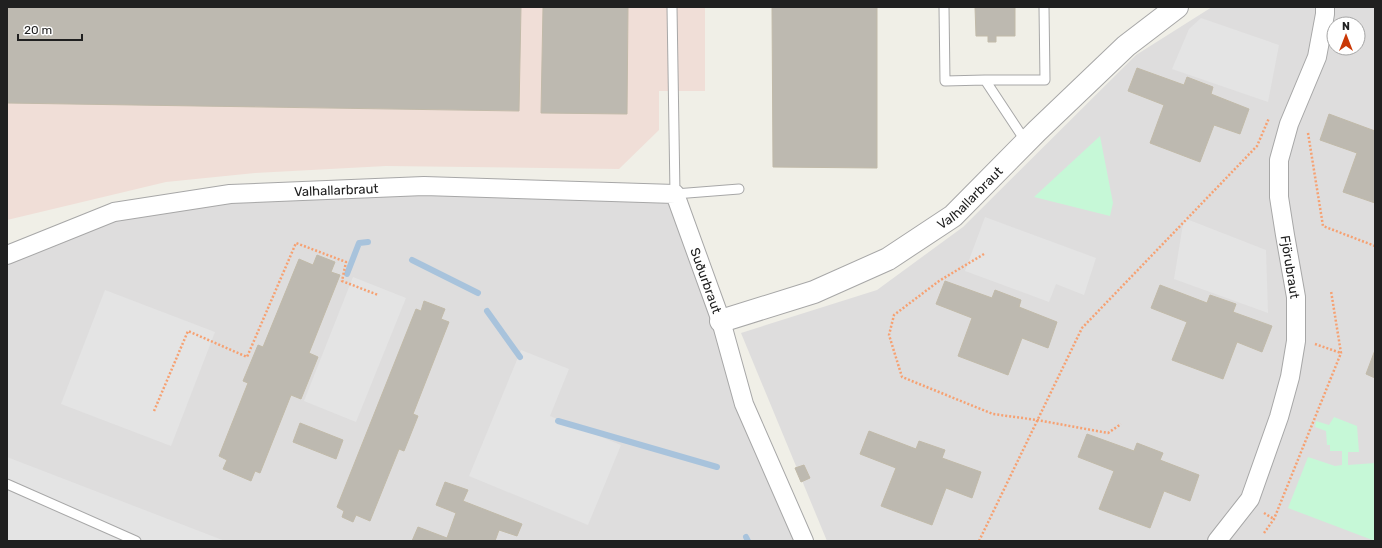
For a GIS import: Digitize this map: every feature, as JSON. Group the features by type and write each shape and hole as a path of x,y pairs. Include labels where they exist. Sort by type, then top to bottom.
{"street":[{"name":"Valhallarbraut","path":"721,322 814,292 888,259 953,216 1026,142 1126,46 1177,7"},
{"name":"Fjörubraut","path":"1217,541 1250,499 1279,417 1290,377 1296,338 1296,297 1284,235 1279,197 1279,160 1289,124 1317,57 1325,7"},
{"name":"Valhallarbraut","path":"7,255 114,212 230,194 424,186 675,194"},
{"name":"Suðurbraut","path":"675,194 721,322 744,404 804,541"}],"lane":[{"name":"Suðurbraut","path":"672,7 675,194"},
{"path":"944,7 945,81 1045,80 1044,7"},
{"path":"985,80 1026,142"},
{"path":"675,194 739,189"},
{"path":"7,484 136,541"}],"path":[{"path":"979,541 1082,328 1257,146 1271,113"},
{"path":"1308,132 1323,226 1375,246"},
{"path":"154,411 188,331 247,357 296,242 346,262 342,281 378,295"},
{"path":"984,254 939,281 894,315 889,335 902,377 993,414 1037,420 1108,433 1121,424"},
{"path":"1264,533 1274,519 1341,353 1331,291"},
{"path":"1296,338 1341,353"}],"shaded area":[{"path":"7,7 705,7 705,91 659,91 659,130 619,169 386,166 255,173 166,182 7,220"},
{"path":"1212,7 1375,7 1375,541 827,541 741,333 877,290 963,227 1136,55"},
{"path":"1201,18 1279,45 1268,102 1172,69 1189,29"},
{"path":"230,194 675,194 804,541 7,541 7,255 114,212"},
{"path":"985,217 1096,258 1084,295 1056,284 1049,302 965,271"},
{"path":"1184,218 1266,250 1268,313 1174,279"},
{"path":"353,277 406,298 356,422 304,401"},
{"path":"105,290 215,332 171,446 61,404"},
{"path":"521,350 569,369 550,416 621,445 588,525 469,476"},
{"path":"7,457 225,541 7,541"}],"green space":[{"path":"1100,136 1113,203 1110,216 1034,197"},
{"path":"1334,417 1357,426 1359,452 1348,452 1348,465 1375,463 1375,541 1288,508 1308,457 1335,466 1342,465 1342,451 1330,451 1330,445 1327,445 1326,431 1315,427 1316,421 1329,425"}],"building":[{"path":"7,7 521,7 519,111 7,103"},
{"path":"543,7 628,7 627,114 541,113"},
{"path":"772,7 877,7 877,168 773,167"},
{"path":"975,7 1015,7 1015,36 996,36 996,42 988,42 988,36 976,36"},
{"path":"1137,68 1184,85 1187,77 1213,87 1211,94 1249,109 1240,134 1214,125 1200,162 1150,143 1164,105 1128,91"},
{"path":"1329,114 1375,131 1375,203 1343,192 1357,153 1320,140"},
{"path":"317,255 335,262 331,272 340,275 309,353 318,357 301,399 291,395 260,473 255,471 251,481 223,469 227,460 219,456 248,383 243,381 258,345 263,347 299,259 313,265"},
{"path":"945,281 992,298 995,290 1021,300 1019,307 1057,322 1048,348 1022,338 1008,375 958,356 972,318 936,304"},
{"path":"1160,285 1207,303 1210,295 1236,304 1233,312 1272,326 1262,352 1237,342 1223,379 1172,360 1187,322 1151,308"},
{"path":"424,301 445,309 441,319 449,322 413,414 418,416 404,451 399,449 370,521 356,515 353,522 342,517 344,511 337,507 416,309 421,311"},
{"path":"1375,350 1375,378 1366,374"},
{"path":"300,423 343,440 336,459 293,442"},
{"path":"869,431 916,449 919,441 945,450 942,458 981,472 972,498 946,488 932,525 881,506 896,468 860,454"},
{"path":"1087,434 1134,451 1137,443 1163,453 1160,460 1199,475 1190,501 1164,491 1150,528 1099,509 1114,471 1078,457"},
{"path":"804,465 810,478 801,482 795,468"},
{"path":"445,482 468,490 463,501 522,524 517,536 499,530 495,541 412,541 418,527 447,538 456,513 436,505"}],"waterway":[{"path":"347,274 359,243 368,242"},
{"path":"412,260 478,293"},
{"path":"487,311 520,357"},
{"path":"558,421 717,467"},
{"path":"746,537 748,541"}]}
